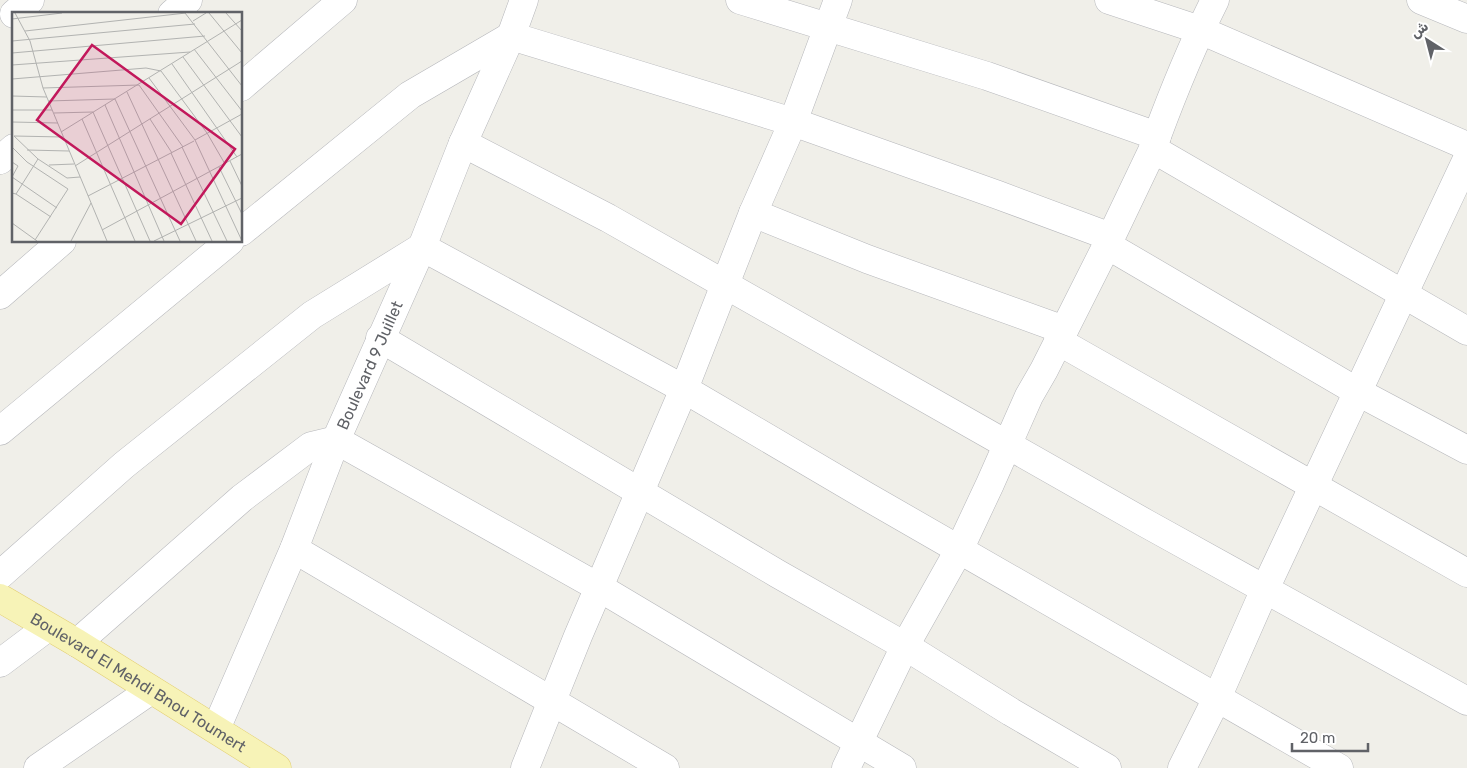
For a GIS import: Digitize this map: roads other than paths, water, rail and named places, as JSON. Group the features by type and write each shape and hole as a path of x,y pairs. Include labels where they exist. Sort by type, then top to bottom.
{"main road":[{"name":"Boulevard El Mehdi Bnou Toumert","path":"0,598 78,643 216,729 260,764"}],"street":[{"path":"16,12 30,0"},
{"path":"174,12 188,0"},
{"path":"242,86 343,0"},
{"name":"Boulevard 9 Juillet","path":"216,729 294,549 336,440 422,247 463,144 511,36 524,0"},
{"path":"740,0 987,76 1155,143 1467,331"},
{"path":"525,768 684,389 753,213 792,122 838,0"},
{"path":"1109,0 1200,30 1467,146"},
{"path":"846,768 905,646 959,550 1029,396 1109,241 1155,143 1174,89 1215,0"},
{"path":"1421,0 1467,19"},
{"path":"0,26 12,16"},
{"path":"242,231 410,95 511,36 792,122 1006,198 1109,241 1358,392 1467,450"},
{"path":"463,144 608,218 1467,702"},
{"path":"0,160 12,150"},
{"path":"1182,768 1217,698 1265,589 1405,294 1457,209 1467,158"},
{"path":"753,213 1061,335 1314,487 1467,573"},
{"path":"0,295 61,242"},
{"path":"0,431 229,242"},
{"path":"0,575 124,465 284,337 319,310 422,247 684,389 959,550 1339,768"},
{"path":"380,338 778,574 905,646 1011,712 1107,768"},
{"path":"78,643 242,498 311,446 336,440 600,588 902,768"},
{"path":"294,549 665,768"},
{"path":"0,662 48,627"},
{"path":"38,768 151,690"}]}
